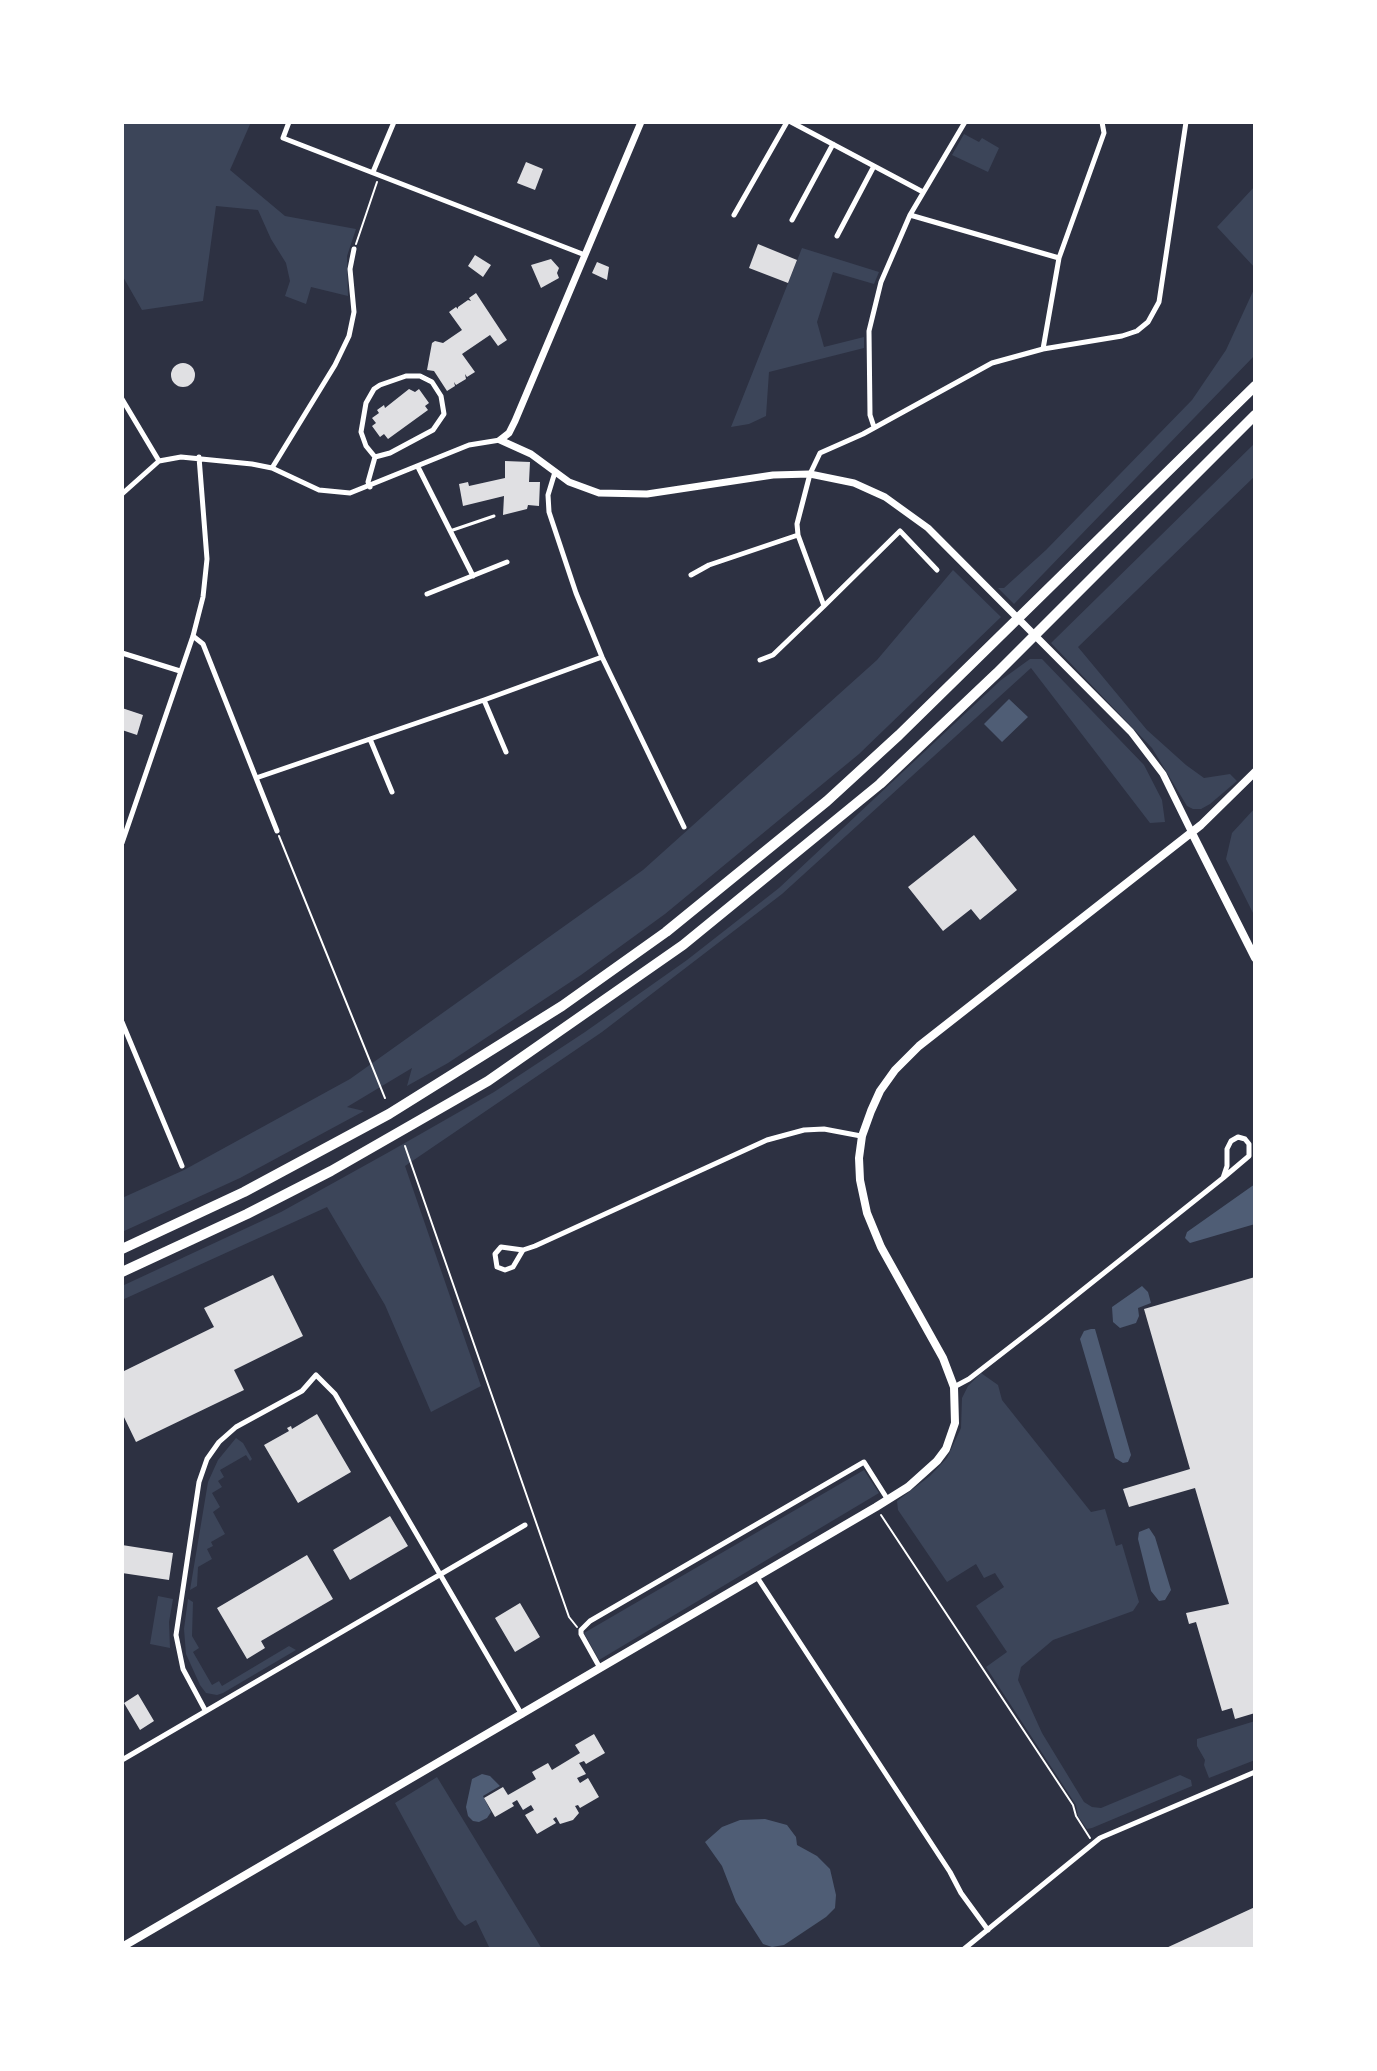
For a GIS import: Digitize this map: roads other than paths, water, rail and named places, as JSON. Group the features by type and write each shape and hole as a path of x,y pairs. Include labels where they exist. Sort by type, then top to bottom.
{"highway":[{"path":"122,1249 244,1192 389,1114 562,1006 666,932 827,801 899,735 1255,386"},
{"path":"122,1272 331,1171 488,1081 683,945 880,784 997,673 1255,415"}],"main road":[{"path":"122,1947 888,1500 925,1472 946,1449 955,1423 954,1387 943,1358 881,1247 867,1213 860,1180 862,1136 880,1091 895,1070 919,1046 1192,833 1255,772"},
{"path":"1192,833 1255,958"}],"street":[{"path":"289,122 283,138 585,255"},
{"path":"376,174 394,122"},
{"path":"500,440 509,433 515,421 641,122"},
{"path":"734,215 789,122 923,192"},
{"path":"874,427 870,415 869,331 881,282 910,215 965,122"},
{"path":"1043,349 1059,258 1104,133 1102,122"},
{"path":"824,606 798,535 798,514 815,458 992,363 1043,349 1137,331 1156,312 1186,122"},
{"path":"792,220 833,144"},
{"path":"837,236 874,166"},
{"path":"910,215 1059,258"},
{"path":"272,468 335,365 349,336 354,296 350,259 354,249"},
{"path":"406,376 420,376 432,382 441,396 444,409 433,430 390,453 375,457 366,446 361,432 363,411 374,389 406,376"},
{"path":"122,399 159,461"},
{"path":"122,494 159,461 168,457 226,459 272,468 313,488 331,493 350,493 474,443 500,440 531,454 584,490 621,496 680,491 773,475 810,474 854,483 903,508 928,528 1131,732 1153,758 1192,833"},
{"path":"122,843 193,636 203,597 207,559 199,457"},
{"path":"370,487 368,482 375,457"},
{"path":"418,467 473,576"},
{"path":"555,472 548,495 557,540 602,657 684,827"},
{"path":"760,660 773,655 900,531 937,570"},
{"path":"691,575 709,565 798,535"},
{"path":"427,594 507,562"},
{"path":"193,636 203,644 277,831"},
{"path":"122,653 180,671"},
{"path":"256,778 602,657"},
{"path":"484,700 506,752"},
{"path":"370,739 392,792"},
{"path":"122,1022 182,1166"},
{"path":"523,1250 509,1270 499,1268 495,1263 495,1254 501,1247 523,1250 767,1140 814,1129 862,1136"},
{"path":"954,1387 969,1379 1045,1320 1223,1178 1249,1156 1249,1144 1245,1139 1238,1137 1231,1141 1223,1178"},
{"path":"205,1710 183,1669 176,1635 199,1482 207,1459 219,1442 236,1427 302,1391 316,1375 335,1394 522,1715"},
{"path":"600,1669 581,1630 590,1621 864,1462 888,1500"},
{"path":"122,1760 525,1525"},
{"path":"757,1577 988,1930"},
{"path":"964,1949 1093,1842 1255,1772"}],"lane":[{"path":"450,531 494,516"}]}
